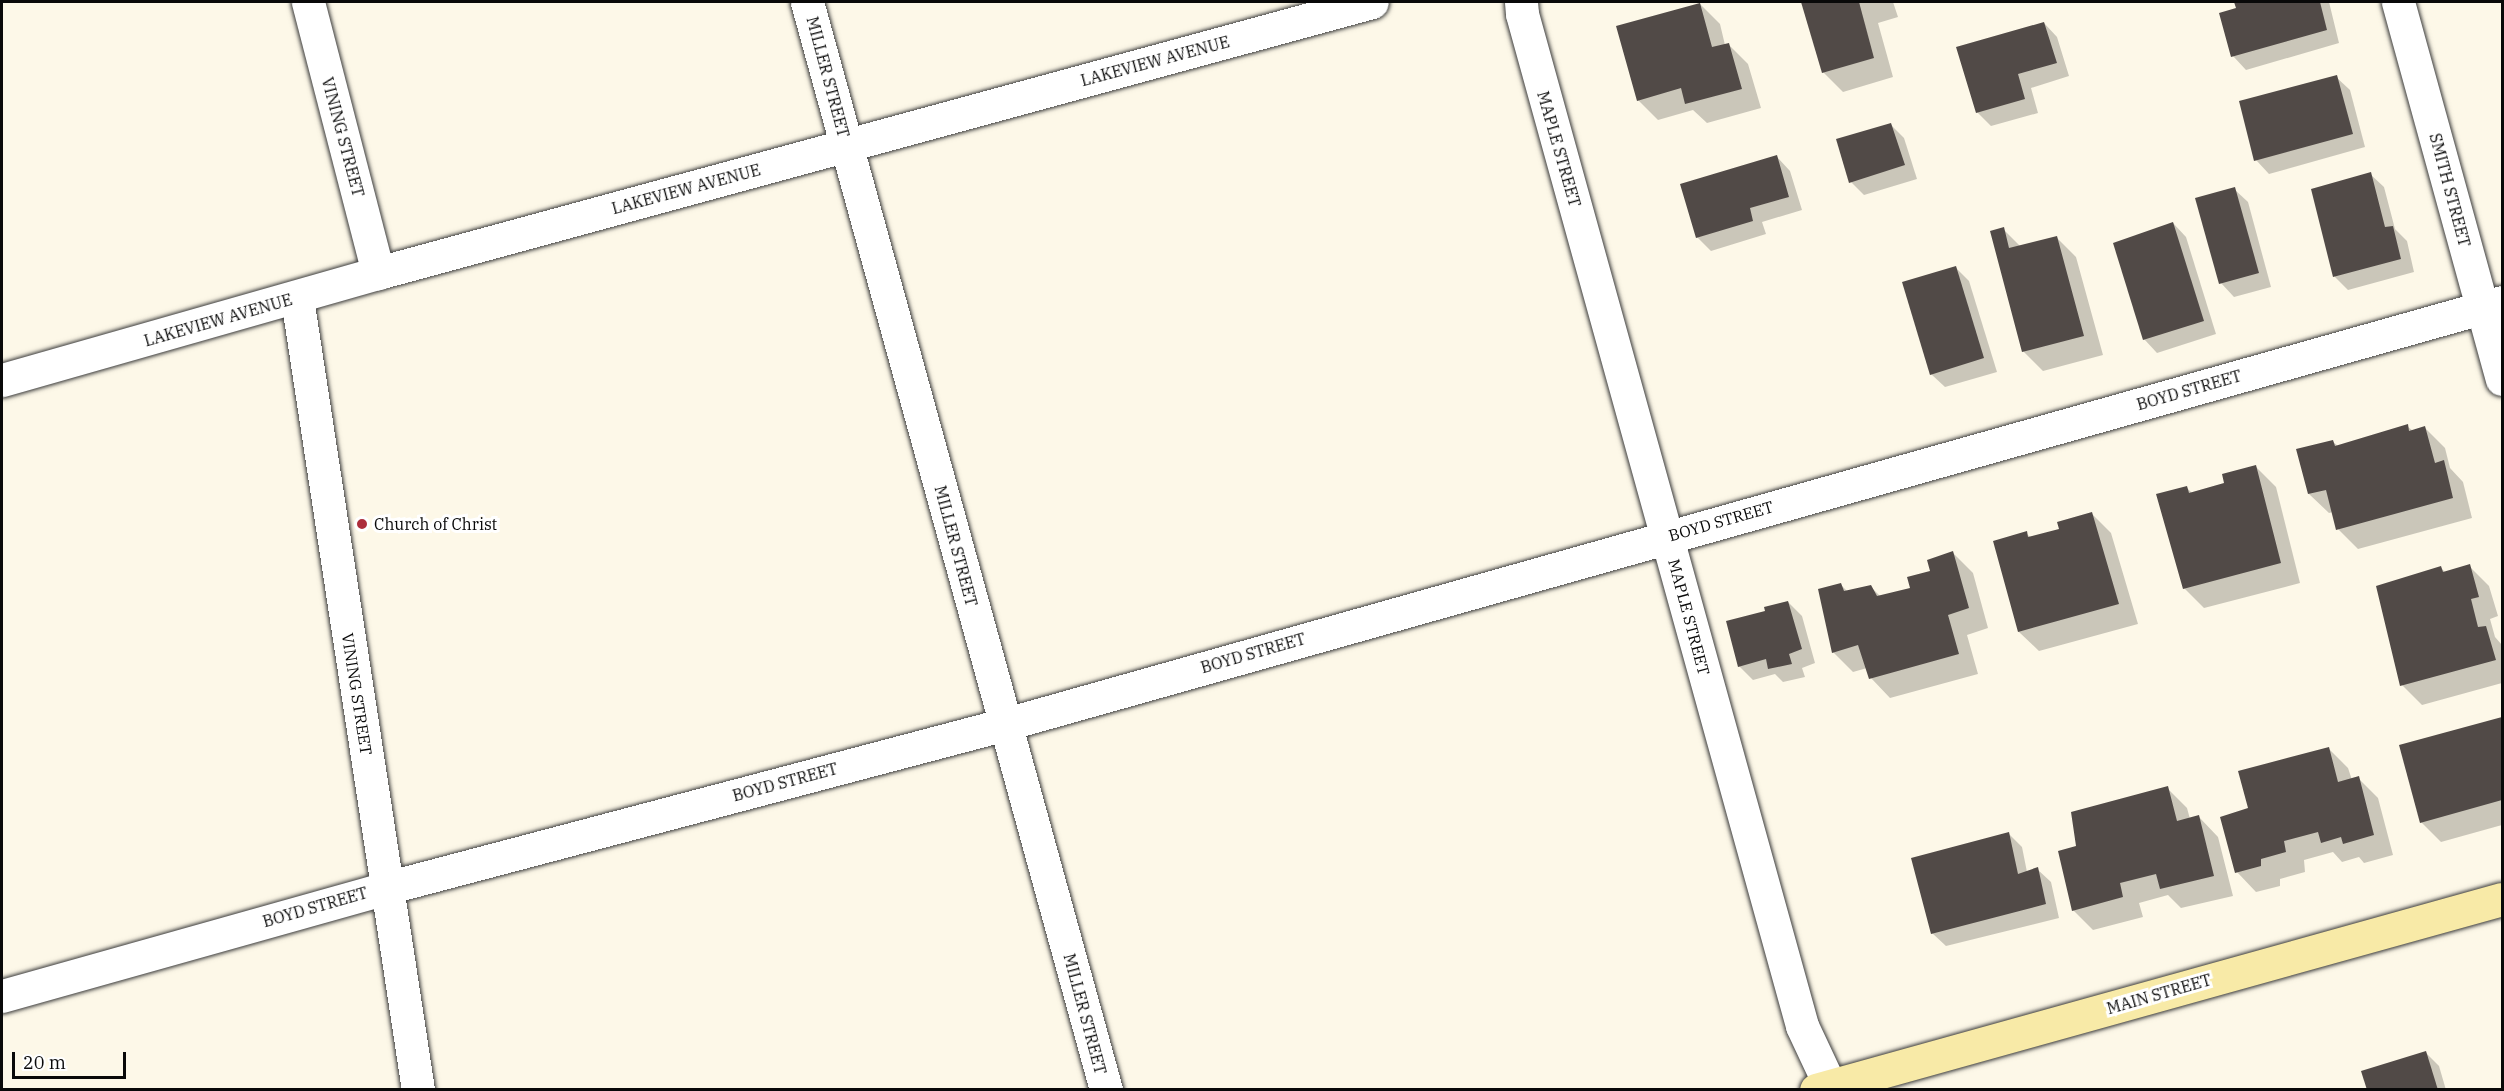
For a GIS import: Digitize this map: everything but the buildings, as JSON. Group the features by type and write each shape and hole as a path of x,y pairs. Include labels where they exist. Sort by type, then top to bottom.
{"main road":[{"name":"MAIN STREET","path":"1826,1088 2502,899"}],"street":[{"name":"VINING STREET","path":"308,2 378,273"},
{"name":"MILLER STREET","path":"807,2 1106,1089"},
{"name":"LAKEVIEW AVENUE","path":"2,380 297,298 378,273 1372,2"},
{"name":"MAPLE STREET","path":"1521,2 1522,14 1802,1026 1826,1088"},
{"name":"SMITH STREET","path":"2398,2 2492,305 2502,379"},
{"name":"VINING STREET","path":"297,298 418,1089"},
{"name":"BOYD STREET","path":"2,996 386,888 1006,724 2492,305"}],"place":[{"name":"Church of Christ","path":"362,524"}]}
